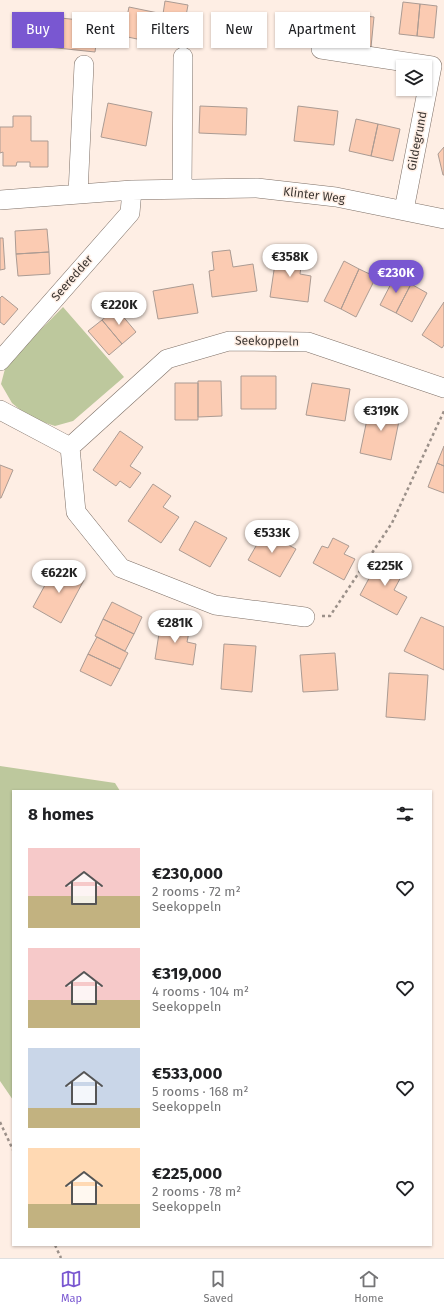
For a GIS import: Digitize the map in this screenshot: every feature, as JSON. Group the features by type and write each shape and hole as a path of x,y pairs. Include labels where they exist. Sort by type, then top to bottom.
{"street":[{"name":"Gildegrund","path":"321,49 432,66 404,210"},
{"path":"182,189 183,57"},
{"path":"78,194 84,65"},
{"name":"Klinter Weg","path":"0,200 132,190 257,188 336,197 444,219"},
{"name":"Seeredder","path":"0,360 130,213 132,190"},
{"name":"Seekoppeln","path":"70,447 167,359 229,341 308,342 444,388"},
{"path":"0,410 70,447 76,512 122,568 215,605 306,617"}],"path":[{"path":"306,617 330,616 335,609 392,523 444,410"},
{"path":"0,1122 12,1148"},
{"path":"55,1246 61,1258"}],"green space":[{"path":"63,307 124,377 73,421 55,426 30,418 12,403 1,384 6,365"},
{"path":"0,766 115,783 119,790 12,790 12,1099 0,1081"}],"building":[{"path":"165,1 188,5 187,12 163,12"},
{"path":"403,2 420,4 417,36 399,34"},
{"path":"420,4 437,6 434,38 417,36"},
{"path":"129,7 153,12 137,12 137,39 129,37"},
{"path":"370,17 374,17 370,47"},
{"path":"64,18 72,19 72,48 96,48 95,52 57,48 64,48"},
{"path":"108,103 152,112 146,146 101,137"},
{"path":"200,106 247,108 246,135 199,133"},
{"path":"298,106 338,111 334,145 294,141"},
{"path":"13,116 31,116 31,141 48,141 48,167 30,167 30,162 17,162 16,166 3,166 3,152 0,153 0,127 13,127"},
{"path":"356,119 378,124 371,156 349,151"},
{"path":"378,124 400,129 393,161 371,156"},
{"path":"444,147 444,175 443,175 438,154"},
{"path":"47,229 49,252 16,254 15,231"},
{"path":"0,238 3,238 5,269 0,270"},
{"path":"230,250 233,267 253,264 257,291 212,297 209,271 214,270 212,252"},
{"path":"277,250 303,253 300,274 311,276 308,302 270,297"},
{"path":"49,252 50,274 18,276 16,254"},
{"path":"344,261 359,269 341,309 324,301"},
{"path":"359,269 376,277 356,317 341,309"},
{"path":"395,276 411,284 396,313 380,305"},
{"path":"193,284 198,313 158,319 153,291"},
{"path":"411,284 427,293 412,322 396,313"},
{"path":"2,296 18,309 4,325 0,322 0,298"},
{"path":"444,302 444,345 442,348 422,335"},
{"path":"116,308 136,332 122,344 102,320"},
{"path":"102,320 122,344 109,355 88,331"},
{"path":"241,376 276,376 276,409 241,409"},
{"path":"198,381 221,381 222,416 198,417"},
{"path":"175,383 198,383 198,420 175,420"},
{"path":"312,383 350,389 345,421 306,415"},
{"path":"370,405 401,411 391,460 360,453"},
{"path":"120,431 143,447 130,466 141,473 130,488 120,481 116,486 93,470"},
{"path":"444,446 444,466 437,463"},
{"path":"437,463 444,466 444,493 428,487"},
{"path":"0,465 13,470 1,498 0,498"},
{"path":"153,484 171,496 163,507 179,517 161,543 128,521"},
{"path":"195,521 227,538 210,567 179,550"},
{"path":"264,532 296,549 280,577 248,560"},
{"path":"333,538 349,546 344,554 355,559 344,580 313,563 322,546 328,548"},
{"path":"380,558 404,571 394,590 407,597 397,615 360,595"},
{"path":"56,565 84,580 61,623 33,607"},
{"path":"112,602 142,617 134,634 103,619"},
{"path":"421,617 444,627 444,670 404,651"},
{"path":"103,619 134,634 125,651 95,636"},
{"path":"161,621 190,627 187,642 196,644 193,665 155,659"},
{"path":"97,637 128,653 120,669 88,654"},
{"path":"224,644 256,646 252,692 221,689"},
{"path":"335,653 338,690 303,692 300,655"},
{"path":"88,654 120,669 111,686 80,671"},
{"path":"389,673 428,675 425,720 386,717"}]}
